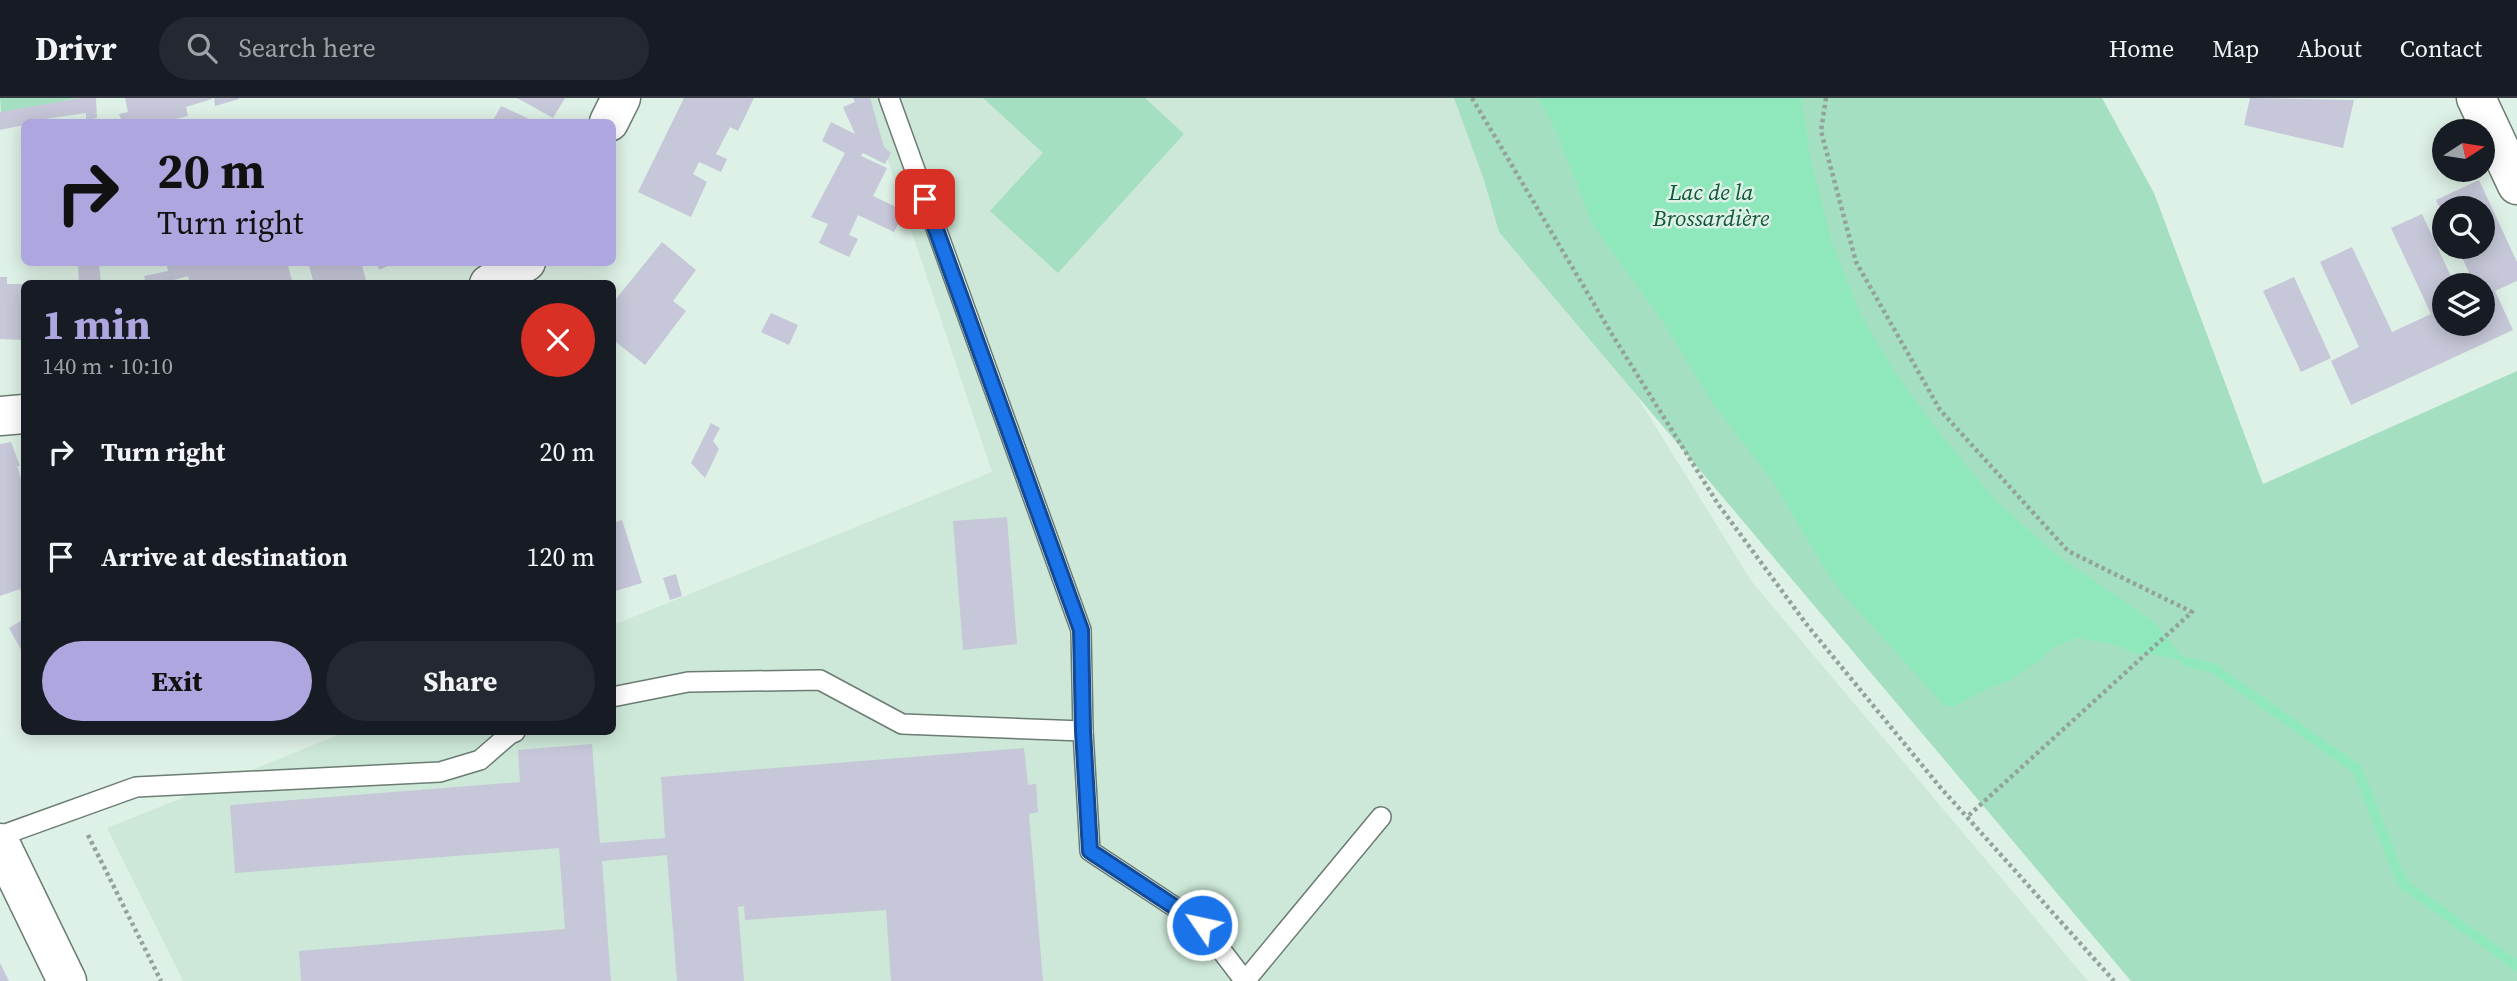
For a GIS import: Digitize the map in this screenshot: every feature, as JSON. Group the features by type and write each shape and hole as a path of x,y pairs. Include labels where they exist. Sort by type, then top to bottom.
{"street":[{"path":"610,119 621,98"},
{"path":"2476,98 2517,185"},
{"path":"496,280 519,266"},
{"path":"0,416 21,414"},
{"path":"0,843 67,981"}],"lane":[{"path":"889,98 1081,630 1083,731 1090,851 1202,925 1244,980 1381,817"},
{"path":"616,696 688,682 820,680 902,724 1083,731"},
{"path":"0,836 136,787 440,772 481,760 509,735"}],"path":[{"path":"1472,98 1613,337 1718,504 1807,625 1967,817 2114,981"},
{"path":"1826,98 1821,131 1856,262 1940,410 2068,551 2192,612 1967,817"},
{"path":"75,809 162,981"}],"shaded area":[{"path":"0,98 78,98 1,113"},
{"path":"867,98 1461,98 1522,211 1752,582 2088,981 183,981 107,828 339,735 616,735 616,624 992,472"},
{"path":"983,98 1145,98 1184,134 1058,273 990,211 1043,153"},
{"path":"1454,98 2102,98 2154,193 2263,484 2517,371 2517,981 2131,981 1499,232 1484,180"}],"water":[{"name":"Lac de la Brossardière","path":"1538,98 1801,98 1812,166 1832,242 1859,311 1896,374 1941,435 1997,502 2057,555 2153,621 2187,662 2153,654 2137,654 2112,644 2077,638 2052,648 2039,661 2012,679 1953,707 1944,705 1843,594 1772,480 1713,404 1660,317 1592,223 1557,133"}],"building":[{"path":"80,98 96,98 97,118 86,119 86,113 45,119 21,119 21,126 0,130 0,112"},
{"path":"125,98 212,98 186,107 188,116 175,119 121,119 119,114 128,112"},
{"path":"214,98 239,98 239,99 215,106"},
{"path":"517,98 565,98 553,118"},
{"path":"684,98 754,98 738,131 730,127 716,154 727,159 721,172 699,162 693,174 707,182 691,217 638,192"},
{"path":"853,98 870,98 884,147 891,153 885,164 863,153 861,156 887,168 873,196 905,211 894,232 858,215 849,235 858,239 849,257 819,243 828,224 811,217 845,153 822,141 831,122 855,134 843,107 855,102"},
{"path":"2250,98 2354,100 2343,148 2244,125"},
{"path":"501,106 529,119 494,119"},
{"path":"2480,182 2486,196 2445,196"},
{"path":"2422,214 2432,236 2432,259 2443,259 2449,273 2432,273 2432,336 2495,336 2495,291 2513,330 2351,405 2331,361 2359,347 2320,262 2352,247 2392,332 2431,314 2391,228"},
{"path":"2495,215 2517,262 2517,281 2495,291 2495,273 2469,273 2463,259 2495,259"},
{"path":"662,242 696,270 673,301 686,311 645,365 616,342 616,299"},
{"path":"78,266 99,266 101,280 79,280"},
{"path":"167,266 288,266 292,280 189,280 188,276 174,280 145,280 144,276 168,271"},
{"path":"309,266 362,266 366,280 313,280"},
{"path":"0,277 7,277 7,284 21,284 21,340 0,339"},
{"path":"2294,277 2331,358 2301,372 2263,291"},
{"path":"771,313 798,325 789,345 761,332"},
{"path":"711,423 720,428 713,441 719,449 705,478 691,463"},
{"path":"11,442 20,466 17,466 21,478 21,592 20,589 0,596 0,444"},
{"path":"1007,517 1017,644 963,650 953,521"},
{"path":"622,520 642,583 616,591 616,522"},
{"path":"676,574 682,596 670,600 663,578"},
{"path":"21,621 21,650 9,628"},
{"path":"592,744 600,843 665,838 661,777 1024,748 1028,785 1036,784 1038,812 1029,814 1043,981 891,981 886,910 745,920 744,906 738,907 744,981 677,981 667,855 602,861 611,981 301,981 299,951 565,929 559,848 235,873 230,805 520,782 518,750"},
{"path":"0,963 9,981 0,981"}],"waterway":[{"path":"2187,662 2213,668 2357,769 2402,883 2517,966"}],"route":[{"path":"925,199 1081,630 1083,731 1090,851 1202,925"}]}
